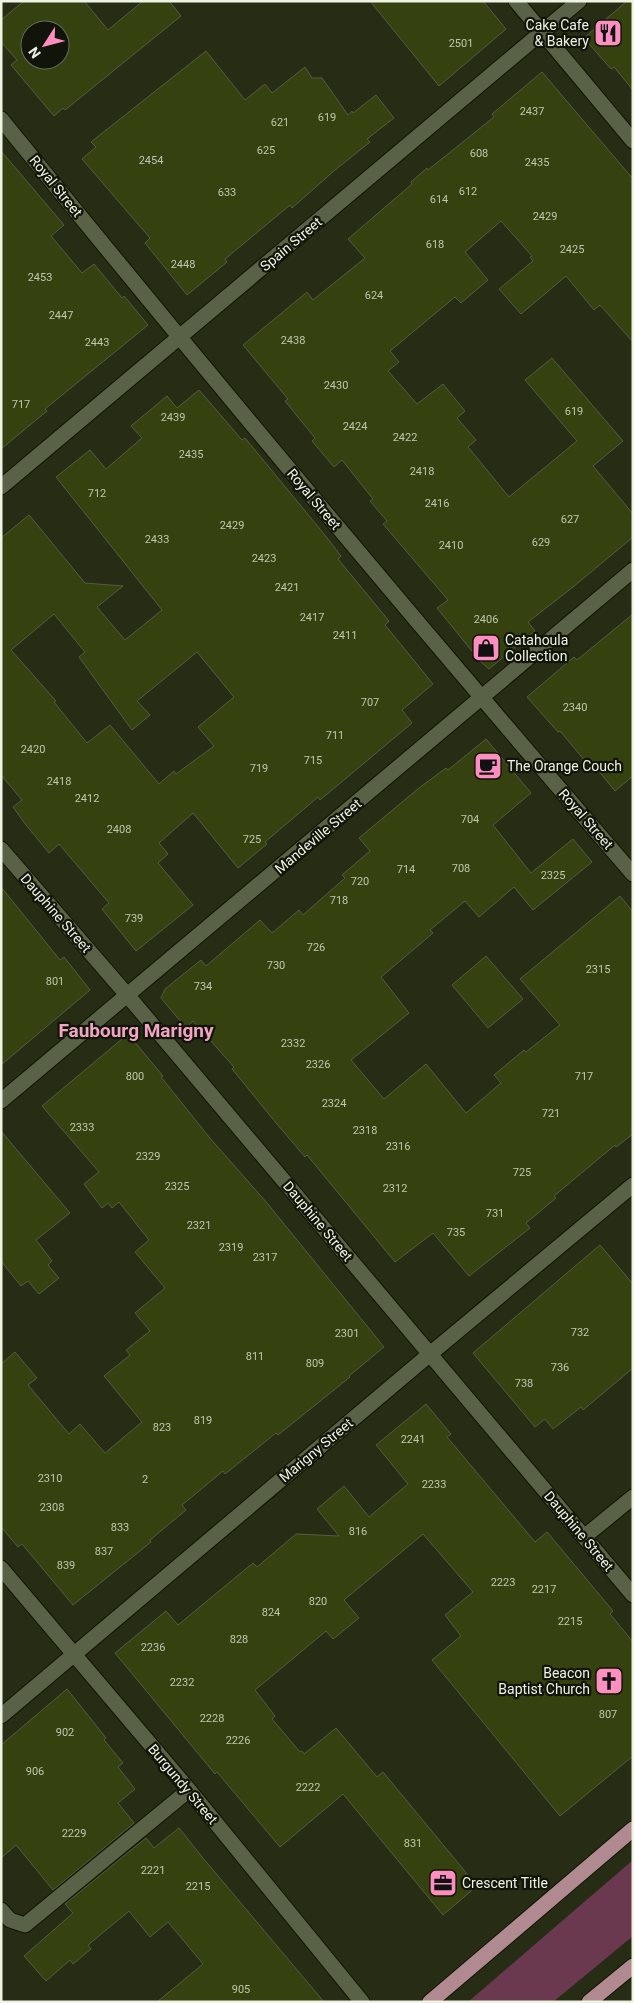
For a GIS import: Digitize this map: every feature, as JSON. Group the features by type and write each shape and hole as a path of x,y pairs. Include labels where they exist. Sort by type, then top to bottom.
{"main road":[{"path":"430,2002 633,1829"},
{"path":"589,2002 633,1966"}],"street":[{"path":"516,1 633,141"},
{"name":"Spain Street","path":"1,486 579,1"},
{"name":"Royal Street","path":"1,119 179,338 633,874"},
{"name":"Mandeville Street","path":"1,1101 633,570"},
{"name":"Dauphine Street","path":"1,849 128,996 633,1595"},
{"name":"Marigny Street","path":"1,1716 633,1185"},
{"path":"584,1537 633,1497"},
{"name":"Burgundy Street","path":"1,1568 189,1790 362,2002"},
{"path":"1,1910 10,1920 25,1925 189,1790"}],"shaded area":[{"path":"633,1860 633,1936 553,2002 468,2002"}],"building":[{"path":"24,1 84,1 108,30 143,1 169,1 181,16 65,110 63,108 54,116 11,65 17,60 1,42 1,20"},
{"path":"370,1 483,1 506,29 439,86"},
{"path":"627,1 633,1 633,90 614,67 611,69 584,38"},
{"path":"206,51 245,100 265,84 272,93 305,67 312,78 322,78 348,115 376,95 394,118 367,139 370,142 292,208 290,205 225,259 227,262 187,295 145,243 150,238 82,159 96,147 91,142"},
{"path":"542,72 633,179 633,342 600,305 594,310 566,276 521,314 499,289 533,261 530,257 532,256 501,221 465,252 488,280 461,303 455,297 390,351 399,362 388,371 417,404 443,384 465,411 457,418 476,440 468,447 509,497 577,441 525,380 552,358 623,441 593,466 633,514 633,537 528,622 535,631 489,669 480,661 437,608 448,600 383,524 387,521 370,501 373,499 342,460 334,467 312,441 315,438 285,401 288,399 243,345 307,292 313,300 365,258 348,239 412,184 411,182 427,168 428,170 494,117 492,114"},
{"path":"1,151 64,225 51,236 82,273 94,264 122,298 124,296 148,325 45,409 47,411 1,449"},
{"path":"199,390 242,440 245,438 341,556 338,559 389,621 385,625 433,684 402,710 412,723 320,800 318,797 265,842 267,844 238,868 193,813 159,843 168,854 158,863 193,905 136,951 102,909 109,903 59,844 49,853 26,825 13,807 22,800 1,775 1,538 29,515 85,583 123,586 97,607 125,640 162,610 56,477 90,450 106,469 142,438 131,426 167,396 177,408","holes":["54,614 85,652 79,657 132,730 150,715 137,701 197,652 234,697 198,727 214,746 176,774 174,771 159,784 110,725 87,743 54,702 56,701 11,650"]},
{"path":"633,614 633,776 615,791 589,759 586,762 560,731 558,732 527,697 574,657 577,660"},
{"path":"486,739 531,793 493,825 531,873 573,839 592,862 533,910 514,887 479,917 465,901 430,930 433,933 381,977 409,1013 351,1060 384,1099 426,1064 466,1113 501,1083 494,1075 524,1050 526,1052 560,1025 520,979 620,896 633,912 633,1134 616,1147 615,1145 554,1196 556,1198 526,1223 530,1228 469,1276 433,1233 395,1262 307,1155 305,1157 277,1124 232,1069 234,1067 193,1021 186,1028 161,998 165,989 201,960 206,966 260,920 272,933 299,910 303,915 345,878 342,875 370,851 359,838 419,788 446,768 448,770"},
{"path":"1,887 60,960 64,957 90,990 1,1065"},
{"path":"486,956 523,999 488,1028 452,985"},
{"path":"128,1034 163,1076 161,1077 209,1137 267,1203 384,1347 278,1435 276,1433 225,1474 223,1471 182,1505 186,1510 150,1540 151,1542 73,1605 22,1544 18,1547 1,1527 1,1364 15,1352 37,1378 28,1385 69,1434 80,1424 105,1453 142,1422 104,1376 130,1355 126,1350 150,1331 135,1313 165,1288 135,1252 149,1240 119,1202 112,1208 108,1203 102,1208 84,1184 99,1172 42,1106"},
{"path":"1,1131 70,1213 36,1240 52,1261 48,1265 59,1278 39,1294 28,1281 21,1286 1,1261"},
{"path":"600,1245 633,1284 633,1368 583,1410 581,1407 553,1429 545,1419 535,1427 473,1353"},
{"path":"426,1404 451,1434 447,1437 535,1542 547,1532 613,1611 610,1614 633,1642 633,1756 560,1816 432,1660 461,1636 445,1615 473,1592 423,1534 344,1600 359,1618 333,1639 326,1631 255,1690 275,1716 272,1719 300,1752 302,1751 304,1754 336,1728 377,1777 383,1772 477,1886 443,1915 343,1794 280,1847 217,1772 215,1774 115,1653 166,1611 178,1625 253,1563 257,1567 296,1534 339,1536 317,1509 344,1486 369,1517 408,1484 376,1445"},
{"path":"67,1689 106,1738 104,1740 123,1763 118,1767 135,1789 118,1803 134,1823 53,1890 16,1845 1,1858 1,1745"},
{"path":"179,1828 324,2002 157,2002 203,1964 168,1922 150,1937 129,1911 88,1945 91,1949 73,1964 70,1960 46,1981 24,1956 73,1913 65,1904 146,1838 154,1848"}],"place":[{"name":"Cake Cafe & Bakery","path":"608,33"},
{"name":"Catahoula Collection","path":"486,648"},
{"name":"The Orange Couch","path":"488,766"},
{"name":"Beacon Baptist Church","path":"609,1681"},
{"name":"Crescent Title","path":"443,1883"}],"district":[{"name":"Faubourg Marigny","path":"136,1030"}]}
